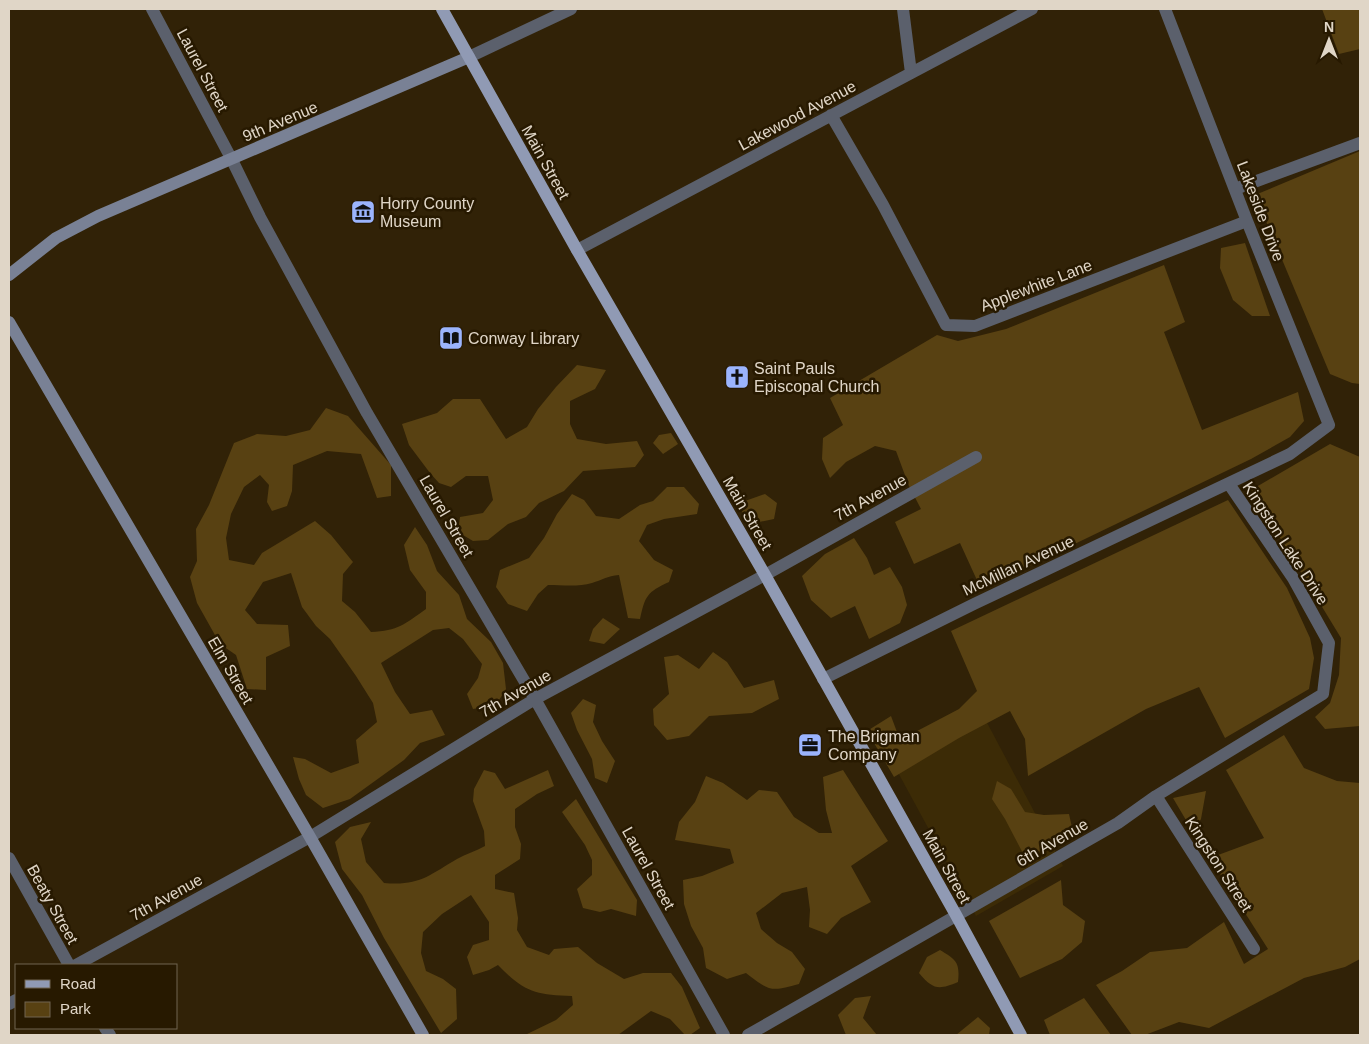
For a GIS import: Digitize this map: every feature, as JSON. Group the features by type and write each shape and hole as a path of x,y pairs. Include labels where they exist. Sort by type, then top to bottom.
{"main road":[{"name":"Main Street","path":"442,9 577,250 765,575 956,915 1021,1035"}],"street":[{"name":"Laurel Street","path":"152,9 260,216 367,412 535,699 724,1035"},
{"name":"9th Avenue","path":"9,275 56,238 98,216 469,57 571,9"},
{"path":"903,9 911,73"},
{"name":"Lakewood Avenue","path":"577,250 1032,9"},
{"name":"Lakeside Drive","path":"1164,9 1329,425"},
{"name":"Applewhite Lane","path":"831,115 883,205 946,325 975,326 1247,221"},
{"path":"1235,189 1360,143"},
{"name":"Elm Street","path":"9,322 310,836 423,1035"},
{"name":"Kingston Lake Drive","path":"1329,425 1290,454 1229,484 1293,578 1329,643"},
{"name":"7th Avenue","path":"78,964 310,836 535,699 765,575 976,457"},
{"name":"McMillan Avenue","path":"823,679 974,604 1229,484"},
{"name":"6th Avenue","path":"748,1035 1118,823 1156,796 1323,694 1329,643"},
{"name":"Kingston Street","path":"1156,796 1254,949"},
{"name":"Beaty Street","path":"9,858 68,964"}],"shaded area":[{"path":"984,717 1063,866 976,916 895,767"}],"green space":[{"path":"1322,9 1360,9 1360,49 1339,54"},
{"path":"1360,151 1360,384 1352,383 1330,374 1255,195"},
{"path":"1245,243 1270,316 1252,316 1233,300 1220,268 1221,248"},
{"path":"1164,265 1185,322 1164,332 1202,430 1298,392 1304,421 1290,437 1251,459 981,589 960,543 914,564 895,522 921,509 909,486 896,451 875,446 846,462 830,478 822,459 823,438 843,425 830,398 937,335 958,341 1006,329"},
{"path":"577,365 606,370 595,389 570,401 570,424 577,439 606,444 637,441 644,455 635,467 583,471 564,491 539,503 526,517 508,524 488,540 473,541 458,532 460,517 483,513 493,500 488,476 466,476 451,487 439,483 409,445 402,424 437,413 453,399 480,399 506,439 527,427 538,409"},
{"path":"326,408 348,416 391,465 391,496 377,498 361,454 327,451 293,465 292,491 287,506 272,511 267,502 269,485 260,475 244,487 231,514 226,538 229,560 254,565 262,553 315,521 331,535 353,562 343,574 342,601 355,612 371,632 388,630 406,623 426,609 426,592 410,570 404,545 415,527 427,545 437,571 459,595 467,619 491,642 503,663 506,689 496,705 473,709 467,694 478,678 482,664 463,639 449,628 433,630 381,663 395,692 410,714 432,710 445,735 420,743 404,760 350,799 323,808 306,795 293,757 305,759 331,773 359,763 356,740 377,722 373,703 330,639 316,626 302,607 291,573 263,582 245,610 257,624 288,625 290,646 266,657 266,690 247,689 236,655 220,644 197,603 190,577 197,561 196,529 209,505 234,443 257,434 286,436 310,430"},
{"path":"671,433 678,444 663,454 653,443 659,435"},
{"path":"1330,444 1360,457 1360,726 1325,729 1315,717 1330,703 1339,675 1341,638 1251,490"},
{"path":"667,487 684,487 699,504 697,514 664,519 647,525 639,541 654,560 673,570 669,582 651,592 648,596 640,619 628,618 619,575 582,585 548,585 538,594 527,611 508,604 496,587 500,570 529,558 572,494 584,500 596,516 619,519 640,505 653,501"},
{"path":"765,494 777,503 774,519 754,523 742,512 745,501"},
{"path":"1228,500 1287,588 1310,638 1314,658 1309,689 1225,738 1199,687 1146,709 1028,776 1025,739 1010,711 959,738 894,777 867,731 891,716 900,740 959,709 977,691 951,631"},
{"path":"854,538 867,558 874,575 890,567 902,587 907,605 900,623 869,639 855,606 831,618 811,600 802,576 825,554"},
{"path":"603,618 620,629 604,644 589,641 593,629"},
{"path":"713,652 727,662 744,688 774,680 779,699 752,713 709,716 689,736 667,740 654,725 653,709 669,694 664,657 678,655 699,669"},
{"path":"583,699 596,705 593,722 615,761 607,783 595,778 592,759 577,730 571,713"},
{"path":"1284,735 1304,768 1337,781 1360,783 1360,959 1345,967 1304,978 1209,1028 1179,1022 1145,1035 1132,1035 1096,985 1122,971 1150,952 1187,948 1224,922 1244,964 1268,949 1210,858 1264,838 1226,770"},
{"path":"484,770 495,773 505,789 548,770 554,786 537,794 515,809 515,827 521,844 520,859 495,875 495,889 514,893 518,918 517,930 527,947 549,955 554,949 578,947 597,963 624,979 643,973 671,973 682,987 700,1028 690,1035 685,1035 670,1019 651,1011 618,1035 525,1035 556,1020 573,1005 572,996 548,995 531,990 515,981 498,965 473,975 467,957 473,945 489,940 489,922 471,895 442,914 423,932 421,953 426,971 443,979 456,989 457,1019 441,1033 384,938 362,895 342,869 335,842 350,827 371,822 361,839 366,862 384,883 406,883 430,875 457,859 485,846 484,831 473,801 474,789"},
{"path":"843,770 888,841 851,866 871,902 841,918 827,934 809,927 810,910 807,887 782,893 756,913 761,929 777,943 792,952 805,969 799,984 776,989 765,986 746,973 727,979 706,968 703,948 691,926 684,904 683,880 702,876 734,863 730,849 675,840 679,822 695,802 706,776 723,783 747,800 759,790 777,792 794,817 819,833 832,833 826,810 823,777"},
{"path":"997,781 1011,789 1025,812 1044,815 1069,814 1073,832 1026,859 992,799"},
{"path":"1206,791 1201,819 1193,832 1173,798"},
{"path":"576,799 637,900 636,916 611,909 600,912 583,908 577,889 592,875 592,860 585,845 562,812"},
{"path":"1061,880 1063,905 1085,921 1082,942 1062,959 1020,978 989,921"},
{"path":"940,950 954,960 958,966 958,982 937,987 928,983 919,973 927,957"},
{"path":"871,996 863,1018 877,1035 846,1035 838,1015 855,998"},
{"path":"1084,998 1111,1035 1050,1035 1044,1020"},
{"path":"978,1017 990,1028 989,1035 956,1035"}],"place":[{"name":"Horry County Museum","path":"363,212"},
{"name":"Conway Library","path":"451,338"},
{"name":"Saint Pauls Episcopal Church","path":"737,377"},
{"name":"The Brigman Company","path":"810,745"}]}
